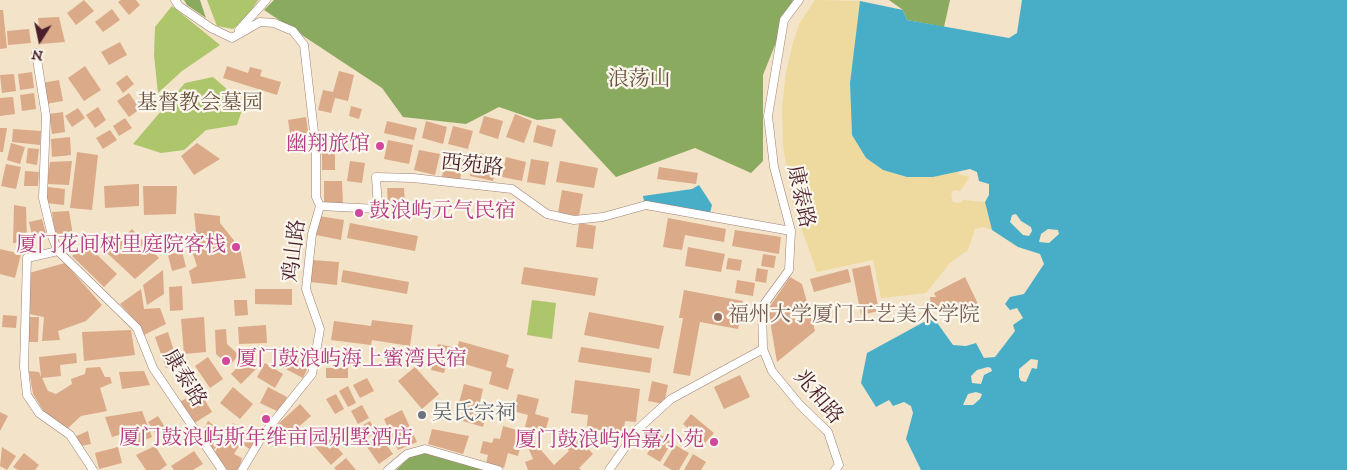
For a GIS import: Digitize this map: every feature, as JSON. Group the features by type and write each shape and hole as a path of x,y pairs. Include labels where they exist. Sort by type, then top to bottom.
{"street":[{"path":"175,0 179,6 211,28 232,38 266,0"},
{"name":"康泰路","path":"764,349 762,307 789,270 791,232 774,167 768,116 784,20 799,0"},
{"name":"鸡山路","path":"232,38 260,22 274,22 293,31 304,45 316,148 316,197 320,206 312,234 306,289 320,329 312,374 263,435 242,470"},
{"path":"36,53 46,116 43,198 52,236 58,250 27,258 24,367 27,395 39,413 70,435 93,470"},
{"name":"西苑路","path":"320,206 378,208 376,177 413,178 512,189 547,214 574,220 603,217 646,205 791,232"},
{"name":"康泰路","path":"58,250 137,328 153,368 222,470"},
{"path":"609,470 638,429 671,400 764,349"},
{"name":"兆和路","path":"764,349 772,371 800,405 828,432 839,465 835,470"},
{"path":"388,470 407,454 425,449 498,470"}],"green space":[{"path":"184,0 200,0 206,18 187,5"},
{"path":"207,0 258,0 248,16 233,29 217,26"},
{"name":"浪荡山","path":"274,0 793,0 763,75 763,161 751,173 695,148 616,177 561,118 537,120 499,107 466,124 403,117 382,88 264,10"},
{"path":"889,0 950,0 944,27 907,20 903,10"},
{"name":"基督教会墓园","path":"172,6 220,45 182,71 158,93 154,55 155,27"},
{"name":"基督教会墓园","path":"213,77 244,104 237,125 206,130 184,150 161,153 133,144 185,83"},
{"path":"532,300 556,303 552,339 527,335"},
{"path":"428,452 485,470 396,470 412,455"}],"sand":[{"path":"815,0 860,1 850,83 852,135 866,158 883,170 907,177 933,177 960,170 958,174 970,177 960,191 954,190 951,194 953,202 960,203 963,200 985,202 992,230 983,227 975,229 968,250 950,263 926,293 881,298 873,260 817,272 793,205 783,146 782,108 786,72 793,43 799,24"}],"water":[{"path":"1022,0 1347,0 1347,470 921,470 906,439 913,413 911,406 904,402 893,406 889,400 876,407 861,383 867,353 933,317 953,345 966,346 976,343 984,358 995,357 1015,331 1013,325 1023,318 1017,308 1010,310 1005,304 1010,297 1024,294 1044,264 1040,254 1018,247 992,230 985,202 989,195 989,184 979,181 977,172 970,169 933,177 907,177 883,170 866,158 852,135 850,83 860,1 903,10 907,20 1009,38 1017,33","holes":["1016,214 1021,221 1031,227 1032,231 1029,236 1023,235 1010,222 1012,215","1048,229 1058,230 1059,234 1049,243 1039,242 1041,234","1031,359 1038,360 1037,369 1032,368 1026,382 1021,381 1019,369","988,367 992,371 984,375 981,384 972,383 971,376 977,370","976,392 982,394 980,399 973,405 963,405 968,394"]},
{"path":"699,185 712,205 710,213 644,201 643,196 692,189"}],"building":[{"path":"84,0 94,11 76,25 67,13"},
{"path":"121,0 136,0 140,5 129,15 118,2"},
{"path":"112,9 120,20 103,32 95,22"},
{"path":"0,10 3,10 7,48 0,49"},
{"path":"59,17 65,42 41,44 38,18"},
{"path":"29,29 31,43 8,45 7,31"},
{"path":"120,42 127,55 109,65 101,52"},
{"path":"85,66 101,90 84,101 68,78"},
{"path":"227,66 248,73 250,67 262,70 260,76 281,82 277,95 223,78"},
{"path":"339,71 354,75 348,101 335,98 331,113 318,110 323,90 333,92"},
{"path":"32,72 34,88 20,90 18,74"},
{"path":"14,74 16,91 2,93 0,75"},
{"path":"127,75 134,84 123,93 116,83"},
{"path":"59,80 63,101 46,104 42,83"},
{"path":"34,93 36,109 22,111 20,95"},
{"path":"129,93 140,109 129,117 117,101"},
{"path":"13,97 15,114 0,116 0,98"},
{"path":"351,106 362,109 359,119 349,116"},
{"path":"98,107 106,120 95,128 86,115"},
{"path":"78,108 85,118 72,127 65,116"},
{"path":"63,112 65,132 52,134 49,114"},
{"path":"515,114 532,121 524,143 506,137"},
{"path":"484,116 503,121 498,139 479,133"},
{"path":"306,117 310,145 292,147 288,120"},
{"path":"125,118 132,128 119,136 113,126"},
{"path":"387,121 417,128 414,140 384,133"},
{"path":"426,121 447,127 443,144 422,138"},
{"path":"537,125 556,130 552,147 533,142"},
{"path":"453,126 473,131 468,149 448,144"},
{"path":"0,128 7,128 3,152 0,152"},
{"path":"13,129 41,131 40,145 12,142"},
{"path":"110,130 117,140 103,149 96,138"},
{"path":"70,137 71,155 52,157 51,139"},
{"path":"388,140 413,145 409,164 384,159"},
{"path":"11,143 25,147 20,164 7,160"},
{"path":"197,143 220,159 194,175 181,156"},
{"path":"28,148 39,149 37,165 26,163"},
{"path":"419,150 440,154 435,175 414,170"},
{"path":"77,152 98,155 92,210 70,208"},
{"path":"475,152 498,157 493,181 470,176"},
{"path":"322,153 335,153 335,170 322,170"},
{"path":"447,155 464,159 460,180 442,177"},
{"path":"506,157 526,162 522,181 502,177"},
{"path":"531,159 549,162 545,185 527,182"},
{"path":"72,161 69,185 47,184 50,162"},
{"path":"350,161 365,163 362,183 347,181"},
{"path":"560,161 598,168 594,188 556,182"},
{"path":"6,164 21,167 16,189 1,186"},
{"path":"659,167 698,173 696,184 657,179"},
{"path":"25,171 39,172 38,186 24,186"},
{"path":"324,181 342,181 343,205 324,205"},
{"path":"139,184 139,206 105,208 104,186"},
{"path":"143,186 177,186 176,214 144,215"},
{"path":"48,187 65,189 64,205 46,203"},
{"path":"387,188 404,188 405,207 388,208"},
{"path":"562,190 583,194 579,216 558,213"},
{"path":"14,205 26,207 27,242 13,243"},
{"path":"69,211 73,235 55,237 52,212"},
{"path":"194,213 220,216 220,223 240,248 246,278 192,284 189,271 197,266 188,239 196,231"},
{"path":"319,216 344,220 341,240 316,235"},
{"path":"668,218 726,229 724,242 685,235 682,250 663,247"},
{"path":"42,219 47,237 33,240 29,222"},
{"path":"350,223 418,236 415,251 347,238"},
{"path":"579,223 596,226 593,249 576,247"},
{"path":"132,229 159,258 135,279 107,253"},
{"path":"735,230 781,237 779,254 732,246"},
{"path":"85,243 117,274 104,287 72,256"},
{"path":"688,247 725,254 721,272 685,266"},
{"path":"0,249 21,254 15,278 0,274"},
{"path":"182,251 186,267 172,271 168,255"},
{"path":"763,254 776,256 774,268 761,266"},
{"path":"728,258 742,260 740,271 726,269"},
{"path":"312,260 339,262 337,285 310,282"},
{"path":"65,263 102,305 86,321 58,331 60,340 42,341 44,317 29,314 29,273"},
{"path":"870,265 879,311 861,315 852,269"},
{"path":"524,267 598,278 595,296 521,284"},
{"path":"757,268 768,270 766,283 755,281"},
{"path":"848,269 851,282 814,292 810,279"},
{"path":"163,270 164,294 147,305 143,285"},
{"path":"343,270 409,282 407,294 341,282"},
{"path":"790,277 802,284 815,331 777,362 768,309"},
{"path":"965,277 979,306 974,309 979,319 971,323 965,314 950,304 931,308 930,297 936,297 934,293"},
{"path":"737,280 755,283 753,296 735,293"},
{"path":"182,286 183,310 170,311 169,287"},
{"path":"141,289 144,309 160,308 166,324 144,335 137,322 120,304"},
{"path":"255,289 292,289 292,305 255,304"},
{"path":"684,290 743,301 738,329 700,322 690,376 673,373 683,318 679,318"},
{"path":"234,300 247,300 248,315 235,316"},
{"path":"589,312 664,326 659,349 584,335"},
{"path":"3,315 17,316 16,328 2,327"},
{"path":"28,317 39,317 38,342 28,342"},
{"path":"204,317 206,352 184,354 181,319"},
{"path":"372,320 413,325 410,346 372,340 371,345 331,340 334,321 371,326"},
{"path":"266,325 267,343 239,344 238,327"},
{"path":"226,329 227,344 239,355 229,366 216,354 215,330"},
{"path":"131,330 135,355 84,361 82,332"},
{"path":"168,332 178,364 166,368 155,337"},
{"path":"459,341 509,355 506,367 514,369 508,390 489,384 492,372 454,361"},
{"path":"438,344 452,347 444,373 431,370"},
{"path":"581,347 652,358 650,373 578,362"},
{"path":"76,353 77,363 60,365 61,376 42,378 48,391 56,394 72,384 71,379 85,374 86,368 100,367 105,377 110,377 112,383 100,388 107,411 81,416 67,429 46,415 33,394 29,371 39,372 41,377 39,357"},
{"path":"289,353 310,363 303,378 282,367"},
{"path":"208,357 223,379 210,388 195,366"},
{"path":"246,358 257,368 241,384 231,374"},
{"path":"265,363 283,374 275,388 257,377"},
{"path":"415,367 439,394 422,409 398,381"},
{"path":"326,368 348,368 348,378 326,378"},
{"path":"144,371 150,385 122,389 119,372"},
{"path":"740,375 750,397 724,409 714,387"},
{"path":"367,378 374,391 360,398 353,385"},
{"path":"575,380 640,389 636,422 625,421 623,434 610,438 595,434 587,426 588,415 571,413"},
{"path":"652,381 668,385 664,404 648,401"},
{"path":"464,384 483,389 480,402 489,404 483,427 463,421 467,405 459,403"},
{"path":"348,386 356,403 348,407 339,391"},
{"path":"233,387 253,404 240,419 220,403"},
{"path":"268,387 287,397 279,412 260,403"},
{"path":"200,392 212,412 193,424 179,402"},
{"path":"336,394 344,409 335,414 326,399"},
{"path":"518,394 539,399 535,414 549,418 545,432 525,427 528,415 513,411"},
{"path":"300,404 311,416 286,438 276,426"},
{"path":"362,405 369,418 358,424 351,411"},
{"path":"402,410 417,442 398,450 384,419"},
{"path":"142,411 152,437 132,446 125,433 112,437 105,417"},
{"path":"0,412 8,416 0,431"},
{"path":"691,414 714,433 705,443 683,424"},
{"path":"158,416 170,435 160,441 148,422"},
{"path":"208,421 224,433 214,450 201,435"},
{"path":"370,421 377,432 353,446 346,435"},
{"path":"233,423 258,439 251,450 226,433"},
{"path":"503,426 524,432 518,456 508,453 504,468 486,463 488,455 480,453 483,441 492,443 494,438 500,439"},
{"path":"432,429 469,436 463,454 428,444"},
{"path":"88,431 91,444 81,446 74,437"},
{"path":"323,431 343,454 331,465 311,442"},
{"path":"379,434 393,454 379,464 365,444"},
{"path":"659,434 672,442 660,462 647,454"},
{"path":"225,435 239,446 234,454 242,458 239,470 227,470 215,452"},
{"path":"575,435 593,454 579,468 581,470 528,470 525,462 533,459 527,445 534,442 554,465 569,451 564,445"},
{"path":"675,445 689,453 679,470 672,470 663,465"},
{"path":"155,446 167,465 160,470 146,470 136,455"},
{"path":"2,447 16,456 7,470 0,466"},
{"path":"118,447 122,463 99,469 95,453"},
{"path":"194,451 203,464 193,470 174,470 171,466"},
{"path":"24,453 39,465 35,470 18,470 13,467"},
{"path":"693,454 706,462 701,470 684,470"},
{"path":"346,458 356,470 336,470 334,468"}],"place":[{"name":"幽翔旅馆","path":"380,146"},
{"name":"鼓浪屿元气民宿","path":"359,213"},
{"name":"厦门花间树里庭院客栈","path":"236,247"},
{"name":"福州大学厦门工艺美术学院","path":"718,317"},
{"name":"厦门鼓浪屿海上蜜湾民宿","path":"226,361"},
{"name":"吴氏宗祠","path":"422,415"},
{"name":"厦门鼓浪屿斯年维亩园别墅酒店","path":"266,419"},
{"name":"厦门鼓浪屿怡嘉小苑","path":"714,442"}]}
